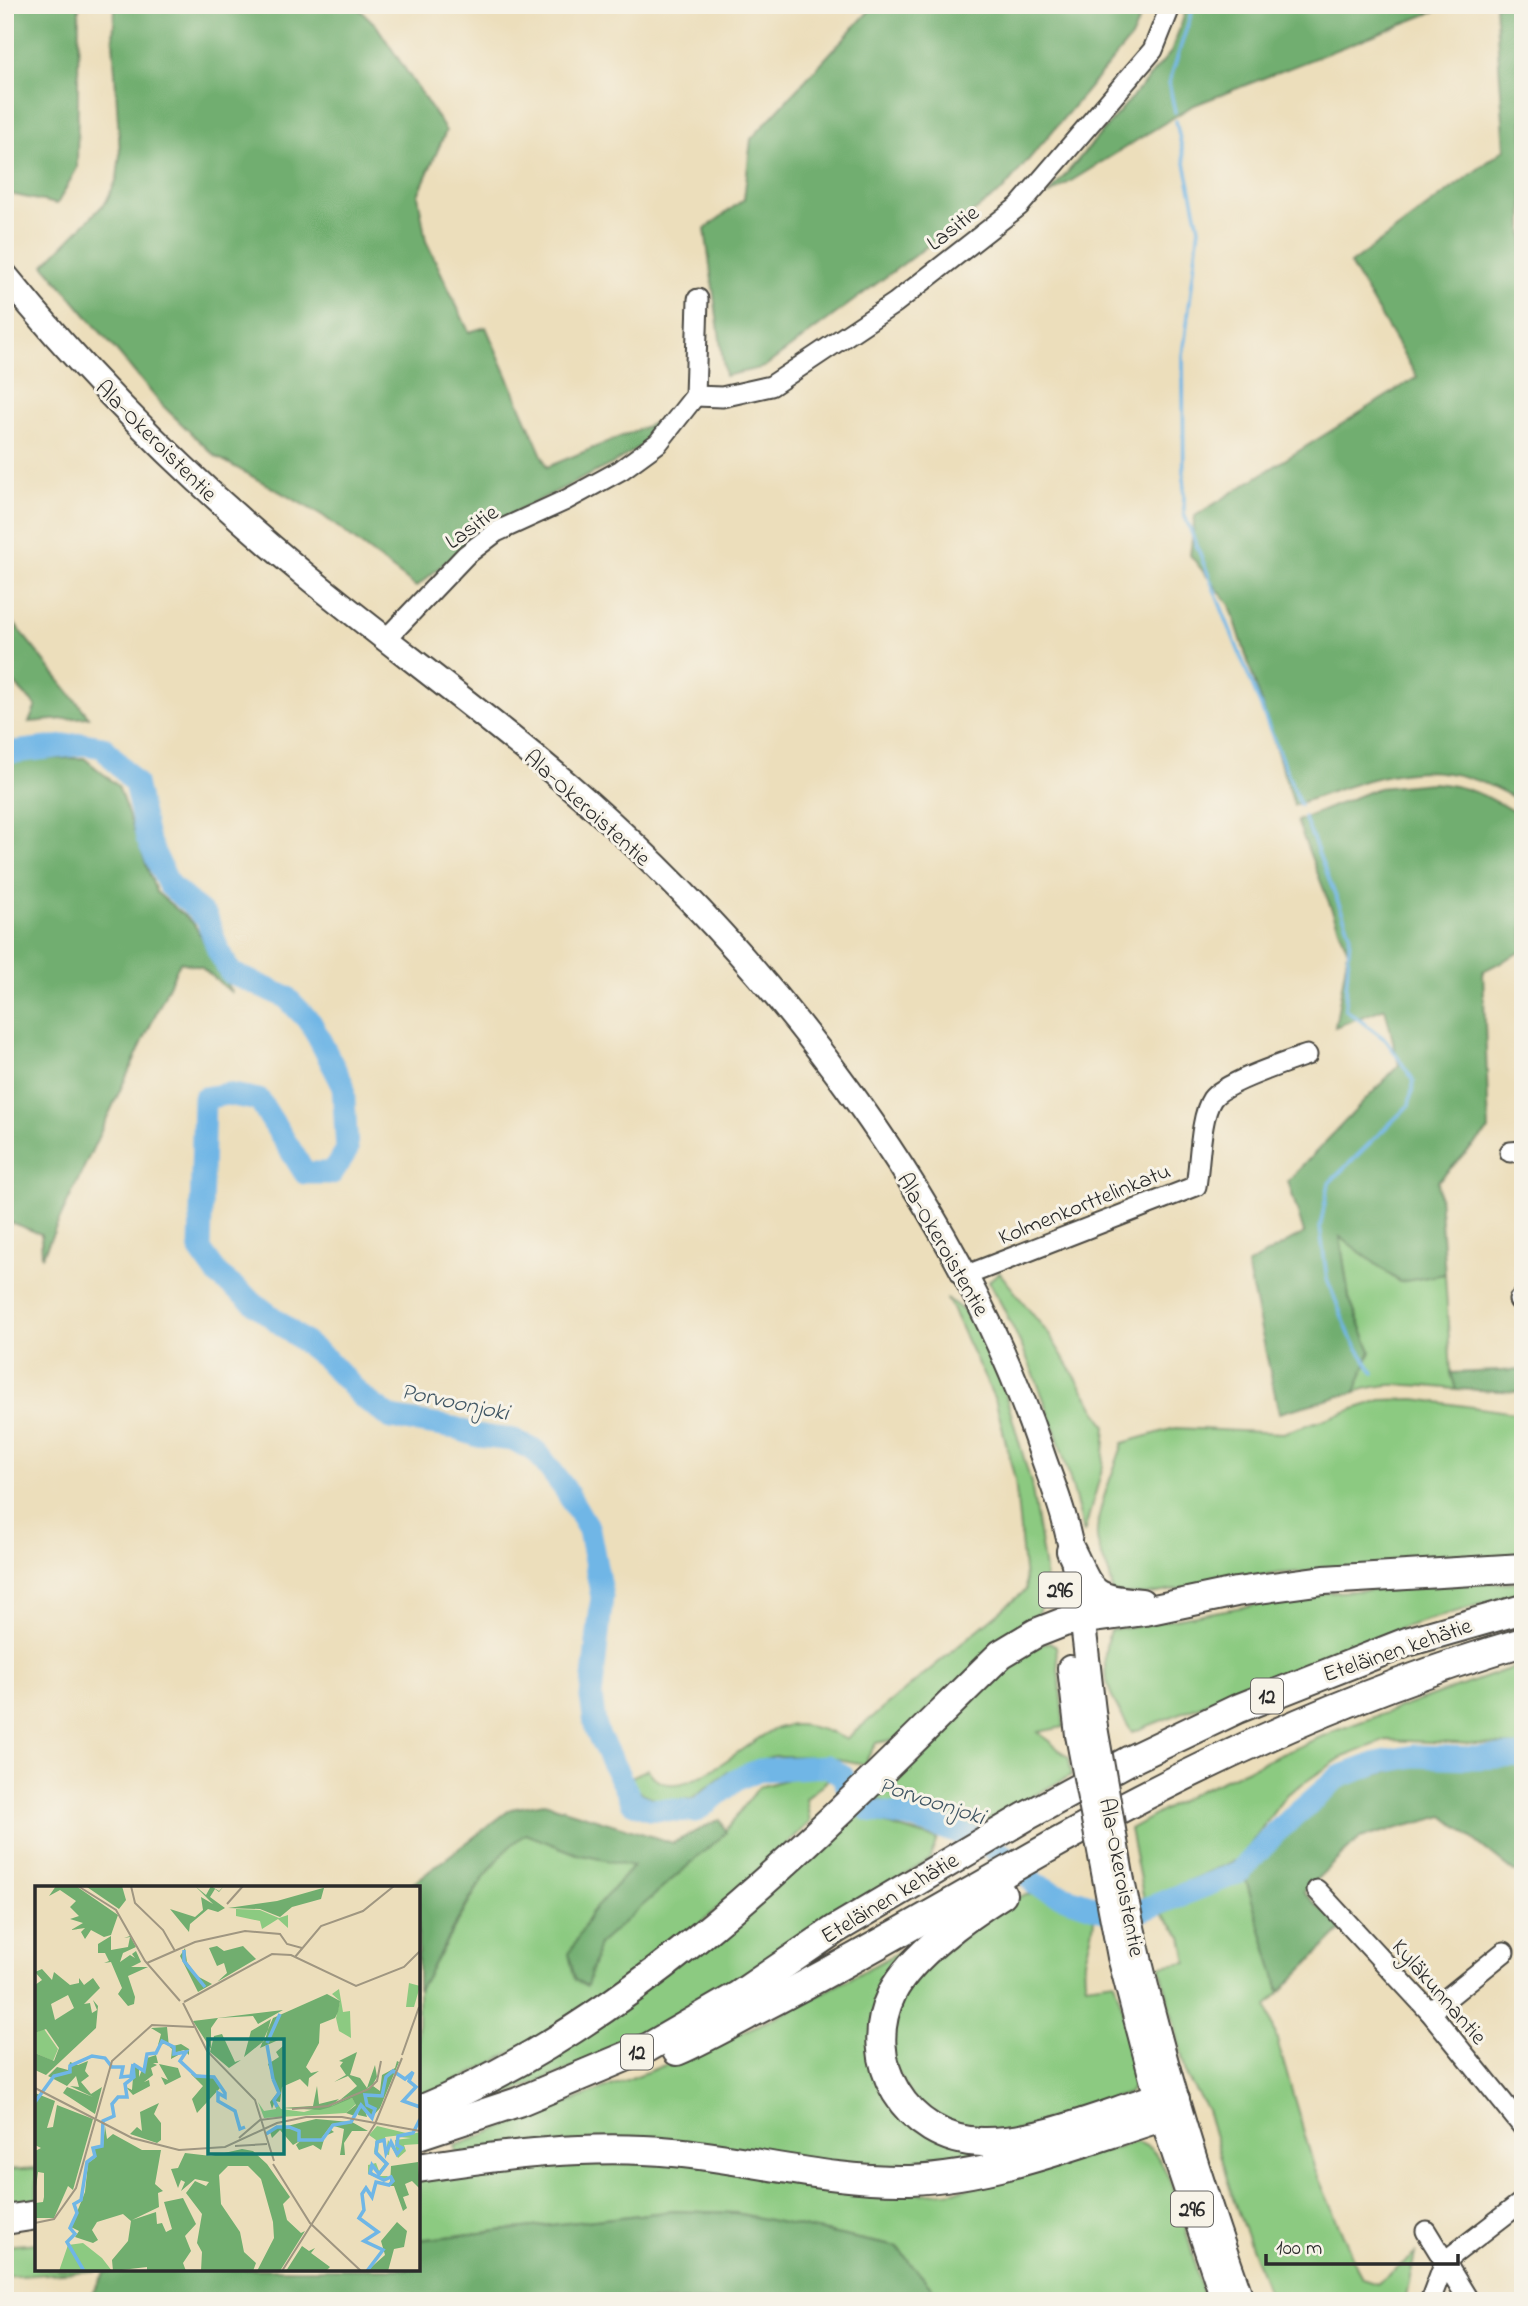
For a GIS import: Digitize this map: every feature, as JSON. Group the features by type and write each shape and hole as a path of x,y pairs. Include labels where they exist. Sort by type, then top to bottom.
{"highway":[{"path":"1071,1551 1088,1587 1100,1597 1172,1604"},
{"path":"420,2110 476,2084 594,2015 710,1930 905,1748 1001,1654 1036,1633 1072,1621 1324,1580 1523,1568"},
{"name":"Eteläinen kehätie","path":"420,2134 554,2088 649,2046 739,1995 806,1948 947,1862 1128,1761 1296,1684 1407,1642 1523,1609"},
{"name":"Eteläinen kehätie","path":"420,2145 537,2107 681,2049 989,1892 1064,1846 1223,1757 1370,1694 1460,1661 1523,1642"},
{"path":"989,1892 929,1950 893,1992 885,2012 881,2049 886,2073 895,2095 911,2114 929,2128 950,2137 980,2142 1011,2140 1165,2105"},
{"path":"420,2168 516,2155 615,2150 720,2157 865,2178 944,2178 1004,2166 1165,2105"},
{"path":"5,2220 35,2216"},
{"path":"5,2231 35,2227"}],"main road":[{"name":"Ala-Okeroistentie","path":"5,275 60,340 161,447 301,572 590,804 713,926 766,986 830,1068 904,1173 967,1275 1003,1349 1065,1520 1071,1551 1072,1621"},
{"name":"Ala-Okeroistentie","path":"1039,1446 1072,1621 1086,1731 1128,1955 1165,2105 1224,2301"},
{"name":"Ala-Okeroistentie","path":"1165,2105 1242,2301"}],"street":[{"name":"Lasitie","path":"386,639 466,555 496,532 621,470 658,443 695,396 722,397 771,386 895,303 1019,206 1153,50 1171,5"},
{"path":"695,396 698,299"},
{"name":"Kolmenkorttelinkatu","path":"967,1275 1196,1185 1206,1112 1213,1097 1257,1073 1307,1055"},
{"name":"Kyläkunnantie","path":"1318,1890 1430,2012 1523,2127"},
{"path":"1430,2012 1504,1952"},
{"path":"1430,2301 1446,2262 1523,2201"},
{"path":"1426,2231 1469,2301"}],"green space":[{"path":"5,5 79,5 77,168 57,204 5,193"},
{"path":"115,5 355,5 376,25 446,131 418,195 426,241 469,332 486,327 547,467 659,421 655,437 616,462 493,523 416,587 322,515 215,456 162,405 44,265 106,202 117,179 120,154 113,40"},
{"path":"871,5 1146,5 1131,38 1003,190 764,367 725,376 705,229 744,199 751,139 871,9"},
{"path":"1188,5 1451,5 1192,106 1047,196 1171,52"},
{"path":"1495,5 1523,5 1523,803 1491,786 1462,776 1409,772 1355,784 1294,805 1230,605 1190,555 1195,516 1417,377 1350,264 1505,149"},
{"path":"5,610 89,717 29,722 36,706 5,674"},
{"path":"84,758 118,786 156,892 194,924 232,993 201,967 180,962 42,1257 41,1234 5,1220 5,759"},
{"path":"1431,783 1456,786 1479,794 1523,817 1523,951 1483,971 1489,1130 1438,1181 1445,1274 1400,1282 1340,1237 1349,1298 1371,1351 1355,1392 1279,1413 1247,1265 1304,1233 1288,1181 1399,1065 1385,1008 1335,1027 1348,951 1297,821 1378,788"},
{"path":"1340,1236 1399,1282 1445,1274 1451,1373 1456,1389 1392,1385 1355,1392 1371,1351 1349,1298"},
{"path":"999,1272 1050,1336 1106,1426 1103,1466 1084,1533 1067,1467 1046,1404 1020,1342 989,1281"},
{"path":"947,1298 970,1316 1003,1386 1031,1483 1045,1570 1045,1595 1037,1615 1005,1639 897,1739 876,1743 864,1764 827,1757 774,1756 728,1772 691,1799 660,1801 633,1789 629,1778 648,1769 660,1781 675,1784 693,1780 778,1728 795,1725 813,1727 846,1739 1026,1590 1015,1480 996,1402"},
{"path":"1523,1370 1523,1392 1456,1389 1451,1373"},
{"path":"1415,1399 1523,1414 1523,1562 1280,1573 1144,1595 1112,1594 1111,1579 1098,1546 1097,1527 1102,1503 1123,1443 1175,1428 1283,1433 1381,1400"},
{"path":"1523,1582 1523,1592 1404,1627 1132,1732 1117,1707 1105,1671 1106,1645 1110,1630 1325,1593"},
{"path":"1050,1642 1056,1647 1064,1727 1038,1732 1069,1758 1072,1775 972,1829 926,1811 888,1804 872,1796 982,1685 1030,1650"},
{"path":"1523,1664 1523,1746 1386,1740 1341,1758 1287,1794 1239,1859 1144,1900 1130,1829 1198,1791 1332,1732"},
{"path":"1523,1762 1523,1872 1514,1872 1444,1816 1360,1838 1303,1892 1343,1928 1280,1992 1245,1877 1284,1836 1349,1781 1417,1765 1473,1766"},
{"path":"815,1772 831,1777 806,1799 810,1822 740,1888 665,1952 563,2022 492,2063 420,2099 420,1988 481,1882 511,1843 526,1833 577,1854 633,1865 599,1944 722,1835 759,1787"},
{"path":"544,1803 673,1843 720,1819 726,1832 599,1944 587,1986 575,1980 569,1954 591,1913 633,1866 577,1854 526,1834 510,1846 480,1884 420,1987 420,1886 410,1886 511,1809"},
{"path":"855,1815 937,1839 930,1859 658,2033 499,2098 420,2118 506,2081"},
{"path":"1245,1877 1280,1992 1267,2006 1315,2170 1362,2279 1377,2284 1415,2254 1405,2301 1271,2301 1232,2196 1207,2110 1187,2077 1160,1966 1187,1962 1182,1937 1162,1914"},
{"path":"1032,1894 1094,1917 1085,1966 1086,1985 1114,1981 1135,2054 1134,2082 1129,2093 1010,2133 982,2132 922,2112 891,2061 900,1993 921,1969 1017,1897"},
{"path":"914,1944 889,1982 889,2098 1007,2150 979,2164 911,2172 457,2154 455,2146 699,2052 793,2009"},
{"path":"1135,2142 1145,2145 1157,2156 1172,2185 1204,2301 943,2301 897,2247 736,2213 674,2211 420,2240 420,2180 521,2166 624,2160 693,2162 850,2189 903,2194 962,2190 1020,2177"},
{"path":"35,2168 35,2201 5,2204 5,2170"},
{"path":"674,2211 736,2213 897,2247 943,2301 87,2301 105,2272 110,2271 420,2271 420,2240"},
{"path":"35,2243 35,2271 91,2271 5,2277 5,2246"}],"waterway":[{"path":"1175,112 1169,83 1194,5"},
{"path":"1176,121 1199,228 1183,356 1184,514 1300,805"},
{"name":"Porvoonjoki","path":"5,753 83,744 103,747 135,783 147,838 169,885 207,918 218,950 231,973 286,997 311,1023 343,1085 347,1150 332,1173 305,1173 259,1100 227,1094 204,1098 200,1250 218,1275 326,1359 362,1397 391,1418 455,1428 478,1436 514,1440 537,1452 565,1489 589,1530 602,1597 591,1697 596,1730 632,1802 649,1809 696,1811 739,1778 760,1770 827,1766 842,1775 854,1800 869,1810 910,1817 980,1840 1021,1866 1035,1884 1060,1895 1104,1910 1143,1910 1240,1872 1276,1832 1339,1777 1377,1763 1414,1756 1523,1756"},
{"path":"1304,817 1350,932 1345,1009 1386,1040 1414,1081 1409,1105 1329,1183 1320,1227 1327,1279 1350,1336 1374,1373"}]}
